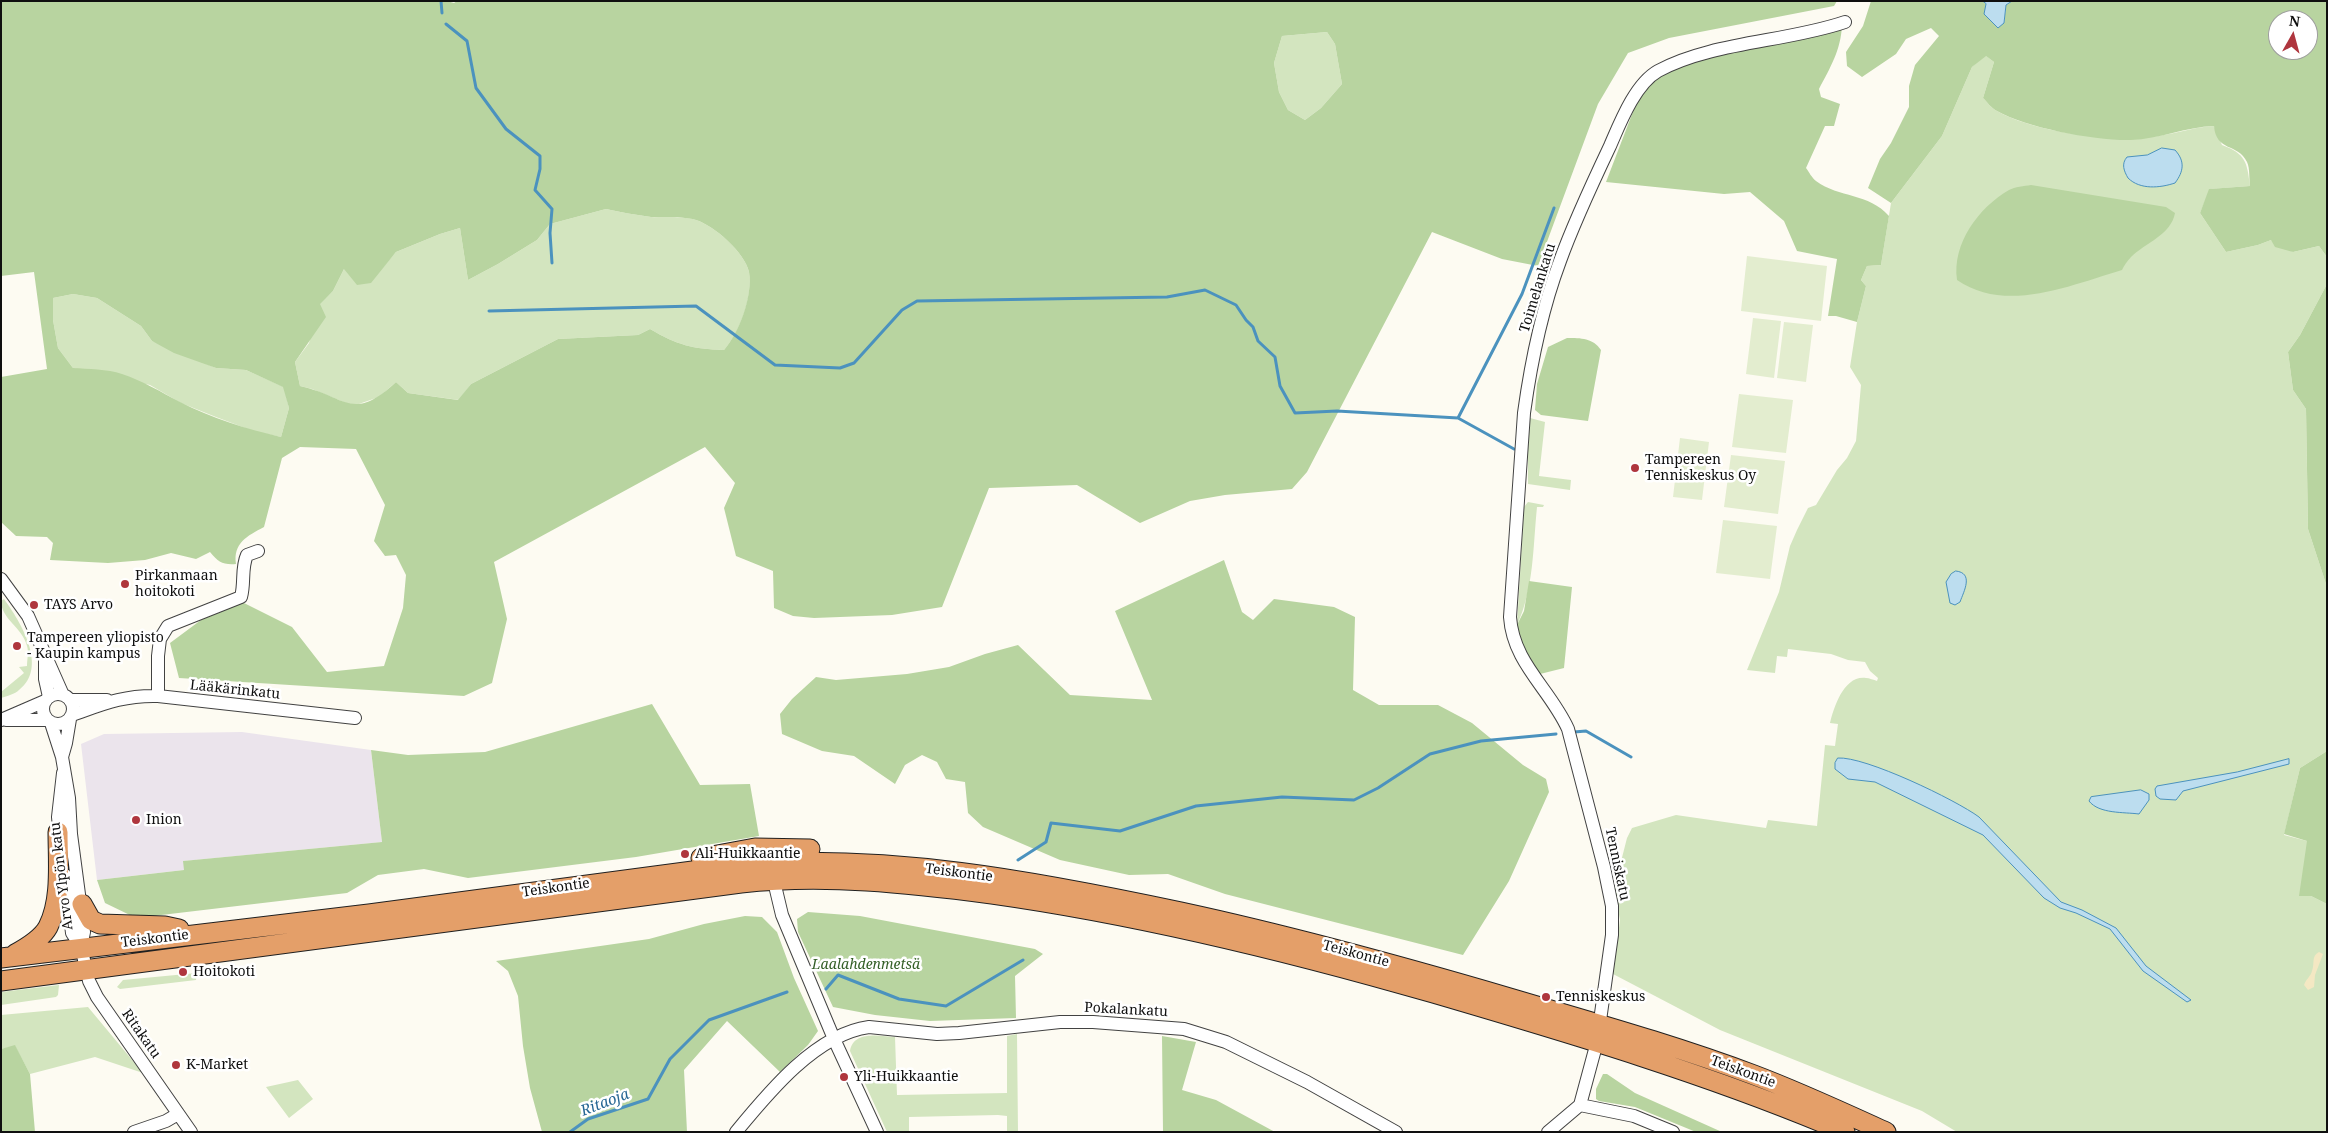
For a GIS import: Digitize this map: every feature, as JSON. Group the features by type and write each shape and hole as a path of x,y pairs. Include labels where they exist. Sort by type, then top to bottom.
{"highway":[{"path":"6,958 36,940 47,928 56,900 58,832"},
{"path":"653,875 667,866 755,848 852,853 880,864"},
{"name":"Teiskontie","path":"6,958 81,947 369,914 653,875 772,871 880,864 976,873 1105,896 1251,927 1413,969 1599,1033 1845,1132"},
{"name":"Teiskontie","path":"1,981 681,890 772,871 928,885 1030,900 1114,914 1252,944 1599,1033 1757,1076 1886,1132"},
{"path":"82,904 91,920 100,924 165,926 197,934"}],"street":[{"name":"Toimelankatu","path":"1562,714 1515,646 1510,617 1528,386 1559,263 1578,216 1632,98 1655,72 1680,59 1845,22"},
{"path":"158,696 160,639 168,626 240,597 243,588 243,564 247,555 258,550"},
{"path":"1,579 28,616 44,655 67,697 73,710 71,717 61,724 49,721 1,720 47,699 67,697"},
{"path":"44,655 47,699 43,711 49,721"},
{"name":"Lääkärinkatu","path":"71,717 112,700 134,696 158,696 355,718"},
{"name":"Lääkärinkatu","path":"67,697 112,700"},
{"name":"Tenniskatu","path":"1562,714 1573,747 1604,867 1612,906 1612,935 1599,1033 1580,1105"},
{"name":"Arvo Ylpön katu","path":"62,757 71,717"},
{"name":"Arvo Ylpön katu","path":"49,721 62,757 68,798 71,834 82,904 84,932 81,947"},
{"name":"Arvo Ylpön katu","path":"63,773 58,832 63,856 72,933 81,947"},
{"path":"772,871 782,915 834,1039 877,1132"},
{"name":"Ritakatu","path":"81,947 97,997 191,1132"},
{"name":"Pokalankatu","path":"834,1039 858,1029 869,1027 937,1034 958,1034 1060,1022 1093,1022 1184,1029 1226,1042 1307,1082 1396,1132"},
{"path":"736,1132 810,1053 834,1039"},
{"path":"1548,1132 1580,1105 1634,1116 1673,1132"},
{"path":"134,1132 166,1121 178,1114"}],"shaded area":[{"path":"242,732 371,750 382,842 184,861 184,870 97,880 81,744 104,734"}],"green space":[{"path":"1,1 447,1 454,3 457,1 1837,1 1834,6 1669,38 1628,53 1598,104 1538,266 1502,259 1432,232 1307,472 1292,489 1225,495 1190,501 1140,523 1077,485 989,488 942,607 892,615 814,618 793,616 774,608 773,571 736,556 724,508 735,483 705,447 494,562 507,619 492,683 464,696 179,678 170,643 201,620 240,601 292,627 327,672 384,666 403,608 406,575 396,555 385,556 374,541 385,505 356,449 300,447 282,458 264,527 242,541 237,551 236,564 221,562 210,552 196,559 171,553 145,560 108,563 50,560 53,543 47,537 16,536 1,522 1,377 47,369 34,272 1,276","holes":["1327,32 1335,44 1342,84 1321,108 1305,120 1288,110 1279,92 1274,63 1282,36","606,209 651,217 691,219 712,228 728,241 742,257 749,272 750,282 747,303 740,324 730,343 724,350 703,349 669,339 650,329 638,335 558,339 471,384 458,400 408,393 396,382 369,401 358,404 339,400 316,390 300,386 295,362 326,317 320,304 333,291 344,269 357,285 371,283 396,252 460,228 468,280 537,240 550,224","73,294 97,298 141,326 152,341 174,353 216,368 246,370 283,387 289,408 281,437 242,427 204,413 145,383 116,372 73,368 58,348 53,320 53,298"]},
{"path":"1871,1 1983,1 2004,23 2006,5 2012,1 2327,1 2327,257 2319,246 2293,252 2275,247 2271,240 2226,252 2200,213 2209,189 2250,186 2249,170 2243,156 2219,140 2214,126 2193,128 2152,138 2116,140 2081,136 2026,123 1995,110 1983,98 1994,62 1986,56 1972,67 1942,136 1891,203 1868,188 1880,159 1891,143 1909,107 1909,86 1915,65 1939,36 1931,28 1906,39 1896,54 1862,77 1847,66 1846,52 1863,26"},
{"path":"1842,25 1840,43 1819,89 1821,97 1840,104 1834,126 1825,126 1806,168 1815,180 1825,186 1872,203 1889,216 1881,265 1867,266 1861,280 1866,286 1857,322 1836,316 1828,316 1837,259 1797,251 1784,221 1750,192 1724,194 1606,182 1639,96 1657,76 1680,64"},
{"path":"1327,32 1335,44 1342,84 1321,108 1305,120 1288,110 1279,92 1274,63 1282,36"},
{"path":"1985,55 1994,62 1983,98 1997,111 2031,125 2093,136 2132,138 2158,136 2214,126 2222,145 2236,152 2244,160 2250,186 2210,189 2200,213 2226,252 2271,240 2293,252 2319,246 2327,257 2327,284 2300,335 2288,352 2293,390 2306,409 2308,529 2327,587 2327,751 2300,768 2284,835 2307,841 2311,896 2327,904 2327,1132 1957,1132 1922,1111 1720,1030 1613,974 1620,920 1614,889 1627,838 1632,828 1676,815 1766,828 1768,820 1817,826 1825,745 1835,746 1838,724 1830,723 1837,701 1846,687 1858,678 1877,681 1878,678 1870,671 1865,662 1848,660 1831,654 1788,649 1787,657 1777,656 1775,673 1747,670 1779,592 1790,546 1797,530 1808,508 1816,505 1856,441 1861,385 1850,367 1857,322 1866,286 1861,280 1867,266 1881,265 1891,203 1942,136 1972,67"},
{"path":"2031,185 2166,207 2175,213 2173,221 2163,233 2131,257 2122,270 2082,283 2060,289 2017,296 1996,295 1976,290 1957,280 1959,253 1963,240 1978,217 1987,207 2009,190"},
{"path":"606,209 651,217 696,220 720,234 742,257 749,272 750,282 747,303 740,324 724,350 703,349 686,345 650,329 638,335 558,339 471,384 459,400 408,393 396,382 379,397 353,406 300,386 295,362 309,343 319,304 333,291 344,269 384,266 396,252 460,228 468,280 537,240 550,224"},
{"path":"1747,256 1827,266 1821,321 1741,311"},
{"path":"2327,284 2327,587 2308,529 2306,409 2293,390 2288,352 2300,335"},
{"path":"73,294 97,298 141,326 152,341 216,368 246,370 284,387 289,408 281,437 253,431 216,417 181,403 150,385 73,368 58,348 53,320 53,298"},
{"path":"1753,318 1781,321 1774,378 1746,374"},
{"path":"1784,322 1813,325 1806,382 1777,378"},
{"path":"1567,338 1590,341 1601,350 1588,421 1541,415 1535,410 1537,384 1548,347"},
{"path":"1739,394 1793,400 1786,453 1732,447"},
{"path":"1530,418 1545,422 1539,476 1571,480 1570,490 1528,484"},
{"path":"1680,438 1709,442 1702,500 1673,497"},
{"path":"1731,455 1785,461 1778,514 1724,507"},
{"path":"1528,502 1544,505 1543,507 1537,507 1530,582 1523,611 1517,625 1524,507"},
{"path":"1723,520 1777,526 1770,579 1716,573"},
{"path":"1224,560 1242,612 1253,620 1274,599 1334,607 1355,617 1353,690 1379,705 1438,705 1472,723 1523,765 1546,779 1549,792 1509,881 1463,955 1225,894 1168,874 1129,875 1060,860 983,827 968,813 965,782 946,779 937,762 922,755 905,765 895,784 854,756 822,751 782,734 780,714 792,699 816,677 836,680 907,674 949,667 1018,645 1070,695 1152,700 1115,611"},
{"path":"1529,581 1572,587 1564,668 1540,674 1524,651 1517,625 1524,611"},
{"path":"4,599 24,631 32,657 32,669 28,680 19,690 1,698 1,692 24,673 19,667 27,666 28,653 25,640 4,613 1,601"},
{"path":"652,704 700,785 750,784 759,836 636,857 468,878 424,869 378,875 347,893 136,918 105,903 97,880 184,870 183,861 382,842 371,750 408,755 485,752"},
{"path":"2327,751 2327,904 2311,896 2299,896 2307,841 2284,834 2300,768"},
{"name":"Laalahdenmetsä","path":"808,912 860,916 1035,949 1043,954 1015,976 1016,1018 930,1021 875,1015 833,1007 798,932 797,919"},
{"path":"745,916 762,917 777,932 794,978 818,1031 808,1045 780,1072 727,1021 684,1070 687,1132 542,1132 530,1088 523,1046 518,996 508,971 496,961 649,939 704,924"},
{"path":"197,973 196,980 120,989 117,987 123,980"},
{"path":"59,985 56,997 1,1005 1,992"},
{"path":"88,1007 143,1073 95,1057 30,1074 15,1046 1,1049 1,1015"},
{"path":"1017,1034 1018,1132 1007,1132 1007,1116 998,1115 909,1117 909,1132 887,1132 850,1051 852,1044 862,1037 875,1035 895,1037 897,1095 1007,1093 1007,1036"},
{"path":"1162,1036 1196,1042 1182,1090 1216,1100 1275,1132 1163,1132"},
{"path":"15,1045 30,1074 35,1132 1,1132 1,1049"},
{"path":"1603,1074 1607,1074 1635,1093 1722,1132 1696,1132 1635,1107 1599,1101 1596,1099 1596,1089"},
{"path":"298,1080 313,1099 289,1118 266,1087"}],"sand":[{"path":"2319,952 2323,954 2315,975 2314,987 2308,990 2304,985 2313,968 2314,958"}],"water":[{"path":"1983,1 2012,1 2006,5 2004,23 1998,28 1984,14 1986,4"},
{"path":"2162,148 2175,150 2182,162 2182,170 2175,183 2150,187 2138,185 2128,178 2124,168 2124,162 2127,157 2147,155"},
{"path":"1956,571 1962,572 1965,575 1966,583 1960,602 1955,605 1950,603 1946,582 1951,574"},
{"path":"1838,758 1851,759 1868,764 1910,780 1951,800 1979,817 2061,902 2082,910 2116,928 2146,966 2191,1000 2187,1002 2143,971 2110,929 2076,913 2060,908 2044,898 1983,835 1875,782 1848,779 1835,769 1835,763"},
{"path":"2289,759 2289,764 2183,791 2176,800 2160,799 2156,796 2155,789 2157,786 2237,772"},
{"path":"2141,790 2149,794 2149,800 2139,814 2105,810 2093,805 2089,801 2091,797"}],"waterway":[{"path":"441,1 442,13"},
{"path":"446,24 467,41 476,88 506,129 540,156 540,169 535,190 552,209 550,233 552,263"},
{"path":"1458,418 1522,294 1554,208"},
{"path":"489,311 696,306 775,365 840,368 854,363 902,310 917,301 1167,297 1205,290 1236,305 1253,327 1258,341 1275,357 1280,386 1295,413 1337,411 1458,418 1514,449"},
{"path":"1574,732 1586,731 1631,757"},
{"path":"1018,860 1046,842 1051,823 1120,831 1196,806 1282,797 1354,800 1378,788 1430,754 1481,741 1556,734"},
{"path":"826,989 838,975 899,999 946,1006 1023,960"},
{"name":"Ritaoja","path":"570,1132 588,1119 648,1099 670,1059 709,1020 787,992"}],"place":[{"name":"Tampereen Tenniskeskus Oy","path":"1635,468"},
{"name":"Pirkanmaan hoitokoti","path":"125,584"},
{"name":"TAYS Arvo","path":"34,605"},
{"name":"Tampereen yliopisto - Kaupin kampus","path":"17,646"},
{"name":"Inion","path":"136,820"},
{"name":"Ali-Huikkaantie","path":"685,854"},
{"name":"Hoitokoti","path":"183,972"},
{"name":"Tenniskeskus","path":"1546,997"},
{"name":"K-Market","path":"176,1065"},
{"name":"Yli-Huikkaantie","path":"844,1077"}]}
